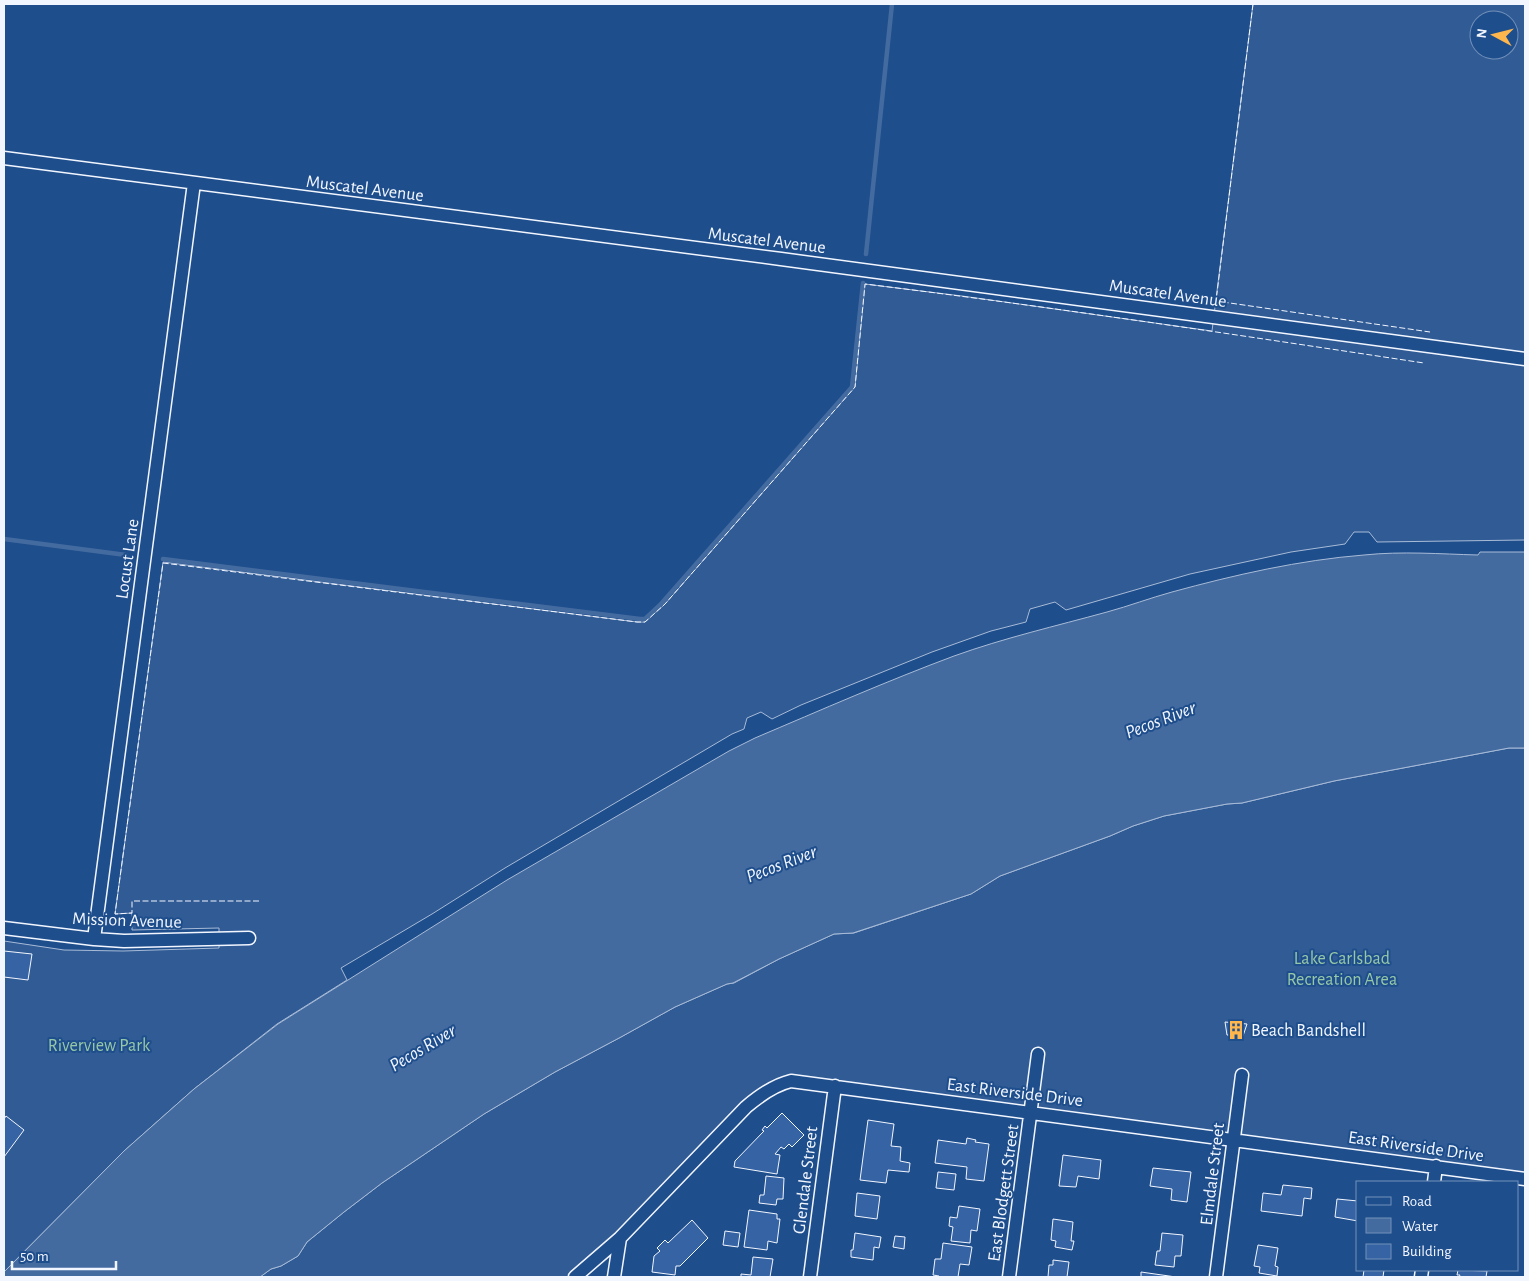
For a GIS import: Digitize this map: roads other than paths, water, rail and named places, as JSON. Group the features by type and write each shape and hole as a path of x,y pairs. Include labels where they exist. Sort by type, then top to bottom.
{"street":[{"name":"Muscatel Avenue","path":"4,158 1525,358"},
{"name":"Locust Lane","path":"94,939 194,183"},
{"name":"Mission Avenue","path":"4,928 127,941 249,938"},
{"name":"East Blodgett Street","path":"1009,1277 1038,1054"},
{"name":"Elmdale Street","path":"1216,1277 1242,1075"},
{"name":"East Riverside Drive","path":"575,1277 620,1238 746,1107 756,1098 781,1083 791,1081 1525,1178"},
{"name":"Glendale Street","path":"810,1277 835,1086"},
{"path":"1434,1181 1436,1166"},
{"path":"614,1277 620,1238"}],"water":[{"name":"Pecos River","path":"1480,552 1525,552 1525,748 1509,748 1334,781 1242,803 1164,816 1000,876 971,894 853,933 834,934 779,959 733,983 675,1007 555,1072 484,1114 382,1183 344,1212 307,1242 298,1256 281,1266 271,1269 260,1277 4,1277 4,1272 124,1151 194,1089 278,1024 507,880 729,751 755,738 954,656 1195,586 1267,569 1340,557 1392,553 1478,555"}],"waterway":[{"path":"866,254 892,4"},
{"path":"163,559 645,619 660,605 852,387 863,283"},
{"path":"4,539 126,555"}],"place":[{"name":"Beach Bandshell","path":"1236,1030"}],"park label":[{"name":"Lake Carlsbad Recreation Area","path":"1342,968"},
{"name":"Riverview Park","path":"99,1045"}]}
